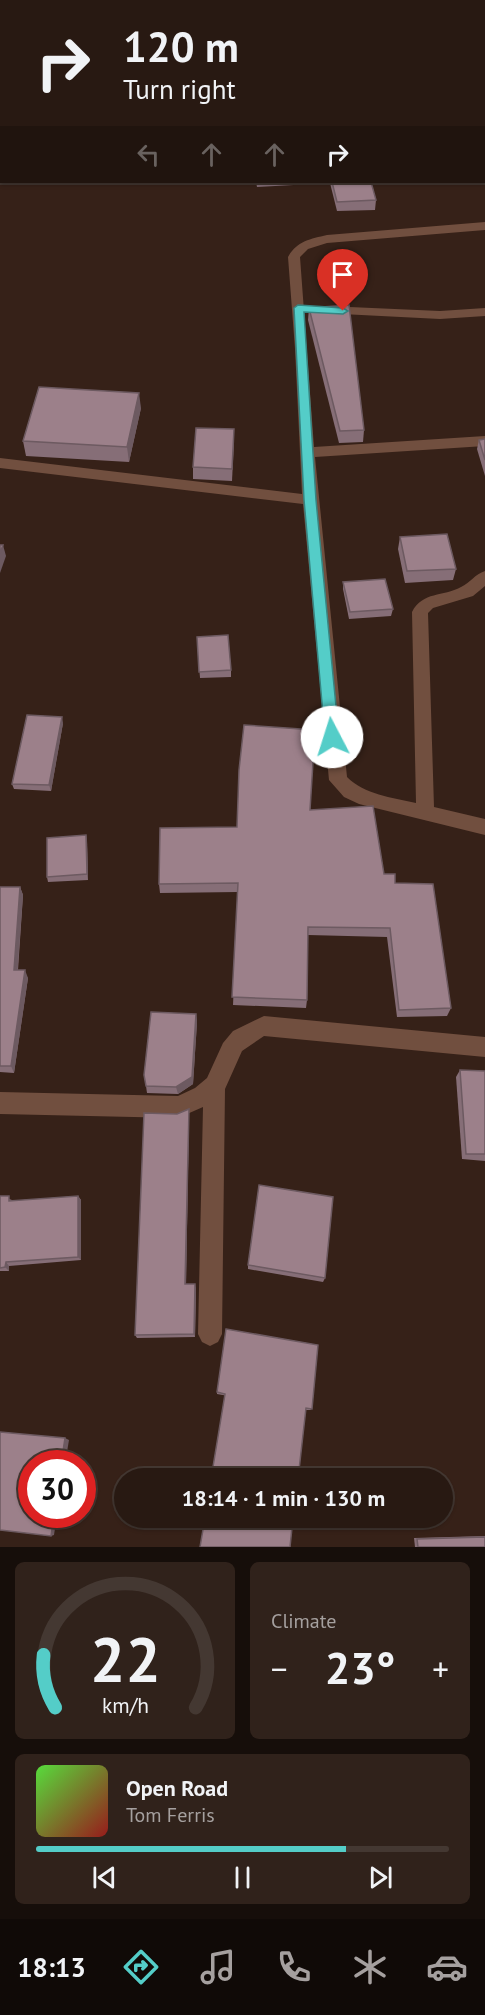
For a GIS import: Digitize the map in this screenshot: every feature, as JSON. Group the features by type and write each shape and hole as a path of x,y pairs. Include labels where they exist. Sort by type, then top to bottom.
{"street":[{"path":"485,226 309,242 298,249 294,257 310,500 338,780 350,792 365,798 485,826"},
{"path":"298,308 440,315 485,312"},
{"path":"308,452 485,441"},
{"path":"0,463 310,500"},
{"path":"425,812 420,612 427,603 467,592 485,577"},
{"path":"210,1334 214,1086 232,1047 244,1034 264,1026 485,1047"},
{"path":"0,1103 178,1107 195,1100 214,1086"}],"building":[{"path":"332,183 371,183 376,200 337,202"},
{"path":"349,305 364,430 340,431 309,308"},
{"path":"39,387 139,393 127,447 23,441"},
{"path":"196,428 234,429 232,469 193,467"},
{"path":"485,439 485,460 479,440"},
{"path":"447,534 456,569 407,571 400,537"},
{"path":"385,579 393,609 350,612 343,582"},
{"path":"228,635 231,670 199,672 197,637"},
{"path":"27,715 62,717 49,785 12,784"},
{"path":"244,725 315,730 310,810 373,806 384,874 395,874 395,883 433,884 451,1008 399,1010 390,928 308,927 307,1000 232,997 238,883 159,884 160,828 237,827 239,770"},
{"path":"86,835 87,874 47,877 47,838"},
{"path":"0,887 20,887 14,970 25,970 11,1066 0,1066"},
{"path":"151,1012 196,1014 192,1077 176,1087 146,1086 144,1075"},
{"path":"460,1070 485,1071 485,1154 466,1154"},
{"path":"189,1109 185,1284 195,1284 194,1334 135,1335 144,1113 177,1114"},
{"path":"259,1185 333,1197 325,1278 248,1265"},
{"path":"0,1196 9,1196 9,1201 78,1196 78,1257 6,1262 5,1267 0,1268"},
{"path":"226,1329 318,1345 312,1409 306,1408 299,1468 213,1468 225,1394 217,1392"},
{"path":"0,1432 65,1438 63,1450 18,1450 18,1528 52,1528 51,1536 0,1530"},
{"path":"203,1528 292,1528 290,1547 200,1547"},
{"path":"485,1537 485,1547 418,1547 417,1539"}],"route":[{"path":"332,737 310,500 298,308 343,311"}]}
